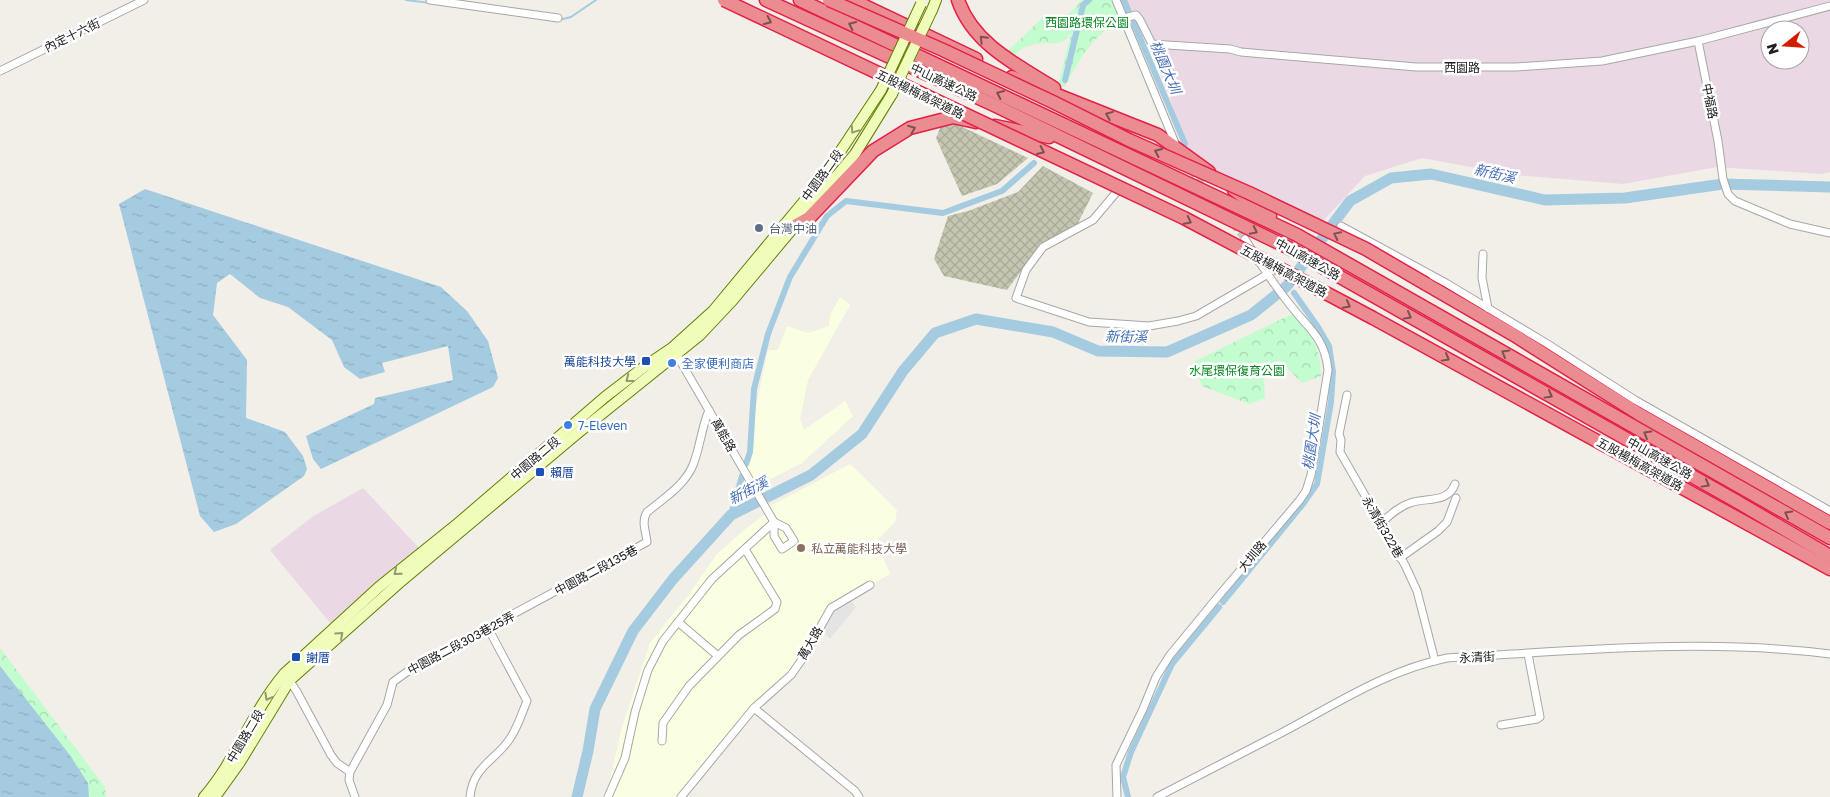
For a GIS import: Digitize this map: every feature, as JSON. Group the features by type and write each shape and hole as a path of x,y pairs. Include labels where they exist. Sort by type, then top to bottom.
{"highway":[{"name":"五股楊梅高架道路","path":"724,0 1184,218 1373,318 1830,569"},
{"name":"中山高速公路","path":"766,0 1069,141 1289,248 1830,556"},
{"name":"中山高速公路","path":"800,0 1327,251 1830,538"},
{"path":"829,0 943,50 1056,103 1129,140 1249,192 1366,249 1514,335 1639,414 1830,523"},
{"path":"852,0 998,70 1158,135 1296,235"},
{"path":"958,0 968,24 985,42 1017,65 1082,104"},
{"path":"795,226 809,218 873,151 910,128 953,117 1069,141"},
{"path":"1804,554 1830,574"}],"main road":[{"name":"中園路二段","path":"675,351 713,310 820,182 881,90 922,2"},
{"name":"中園路二段","path":"215,797 240,762 273,688 287,677 379,587 644,367 700,335 732,301 855,154 892,94 934,5"},
{"name":"中園路二段","path":"204,797 261,717"}],"street":[{"name":"內定十六街","path":"0,71 144,0"},
{"path":"430,0 558,18"},
{"path":"1116,0 1175,143"},
{"name":"西園路","path":"1124,18 1136,15 1152,44 1230,49 1241,52 1416,67 1516,68 1602,61 1698,41 1830,6"},
{"name":"中福路","path":"1698,41 1718,141 1723,179 1728,194 1735,201 1790,224 1830,233"},
{"path":"1120,188 1093,220 1043,247 1026,270 1016,298 1089,322 1149,326 1178,321 1196,316 1269,276 1245,239"},
{"path":"1341,226 1389,250 1488,308 1635,400 1830,510"},
{"path":"1483,254 1482,278 1488,308"},
{"name":"大圳路","path":"1117,797 1116,765 1156,677 1170,655 1299,501 1306,491 1311,475 1328,370 1327,356 1316,334 1291,306 1269,276"},
{"name":"萬能路","path":"675,351 774,522 745,549"},
{"name":"永清街322巷","path":"1347,395 1339,434 1341,440 1340,452 1400,558 1421,601 1435,661"},
{"name":"中園路二段135巷","path":"540,600 647,542 644,517 647,512 674,490 689,472 693,465 703,424 709,410"},
{"path":"1380,524 1408,503 1432,500 1448,494 1454,489 1456,484"},
{"path":"1400,558 1448,522 1456,498"},
{"path":"608,797 625,758 635,712 648,670 663,641 712,578 745,549 777,602 775,609 739,635 676,703 663,723 662,741"},
{"name":"萬大路","path":"681,797 754,708 791,675 832,608 870,585"},
{"name":"中園路二段303巷25弄","path":"350,772 387,705 393,682 411,669 540,600"},
{"path":"678,622 718,656"},
{"path":"470,797 473,782 479,771 511,738 527,702 488,628"},
{"name":"永清街","path":"1156,797 1284,732 1349,696 1413,667 1447,658 1611,648 1677,647 1757,648 1830,654"},
{"path":"1501,725 1540,717 1528,654"},
{"path":"287,677 331,755 337,763 350,772 349,780 355,797"},
{"path":"754,708 859,797"}],"shaded area":[{"path":"1126,0 1830,0 1830,172 1822,174 1717,167 1623,184 1514,175 1422,158 1365,176 1321,223 1193,161 1147,36"},
{"path":"956,124 1028,158 997,184 962,196 936,138 941,126"},
{"path":"1043,166 1093,193 1077,225 1040,246 1007,290 944,276 934,259 948,216 968,211 1018,192"},
{"name":"私立萬能科技大學","path":"840,297 850,305 808,380 800,419 804,430 845,401 853,416 802,463 763,483 770,506 850,464 897,510 895,522 876,541 890,574 826,610 791,672 678,797 603,797 610,780 622,727 650,643 690,593 716,555 764,515 741,478 768,350 778,350 787,326 808,333 829,326 830,315"},
{"path":"363,488 419,548 331,624 270,550 312,517"},
{"path":"848,598 856,607 830,639 819,628 830,607"}],"green space":[{"name":"西園路環保公園","path":"1081,0 1111,0 1120,20 1110,26 1094,41 1081,58 1064,87 1058,85 1071,34 1060,43 1030,45 1015,55 1008,51 1046,14 1056,17 1066,15"},
{"name":"水尾環保復育公園","path":"1294,313 1317,349 1321,376 1302,383 1279,360 1263,367 1265,398 1249,404 1202,386 1193,362"},
{"path":"0,648 105,787 106,797 0,797"}],"water":[{"path":"145,189 441,287 467,311 488,341 498,378 493,387 321,469 313,459 306,436 374,404 375,398 453,380 448,346 382,363 385,372 360,379 344,367 332,340 288,307 260,298 230,274 217,283 213,315 247,360 246,418 285,432 303,456 307,469 304,476 236,524 214,532 200,516 119,204"},
{"path":"0,666 69,754 88,783 89,797 0,797"}],"waterway":[{"path":"406,0 430,3"},
{"path":"559,20 571,17 596,0"},
{"path":"1065,80 1083,5 1089,0"},
{"name":"桃園大圳","path":"1124,0 1185,144"},
{"path":"746,464 750,452 754,389 768,334 790,277 827,216 846,201 943,213 1002,191 1034,163"},
{"name":"新街溪","path":"577,797 588,751 595,709 633,631 673,579 731,515 811,475 862,434 903,371 935,333 976,319 1053,332 1098,351 1167,352 1251,315 1287,286 1350,201 1391,178 1431,174 1545,200 1625,198 1723,184 1830,187"},
{"name":"桃園大圳","path":"1223,602 1303,504 1317,484 1331,402 1333,372 1329,346 1294,293"},
{"path":"731,515 742,476"},
{"name":"桃園大圳","path":"1128,797 1123,777 1131,752 1172,664 1219,607"}],"tunnel":[{"path":"1191,170 1206,190"},
{"path":"1233,224 1245,239"}],"place":[{"name":"台灣中油","path":"759,228"},
{"name":"萬能科技大學","path":"646,361"},
{"name":"全家便利商店","path":"672,363"},
{"name":"7-Eleven","path":"568,425"},
{"name":"賴厝","path":"540,472"},
{"name":"私立萬能科技大學","path":"801,548"},
{"name":"謝厝","path":"296,657"}]}
